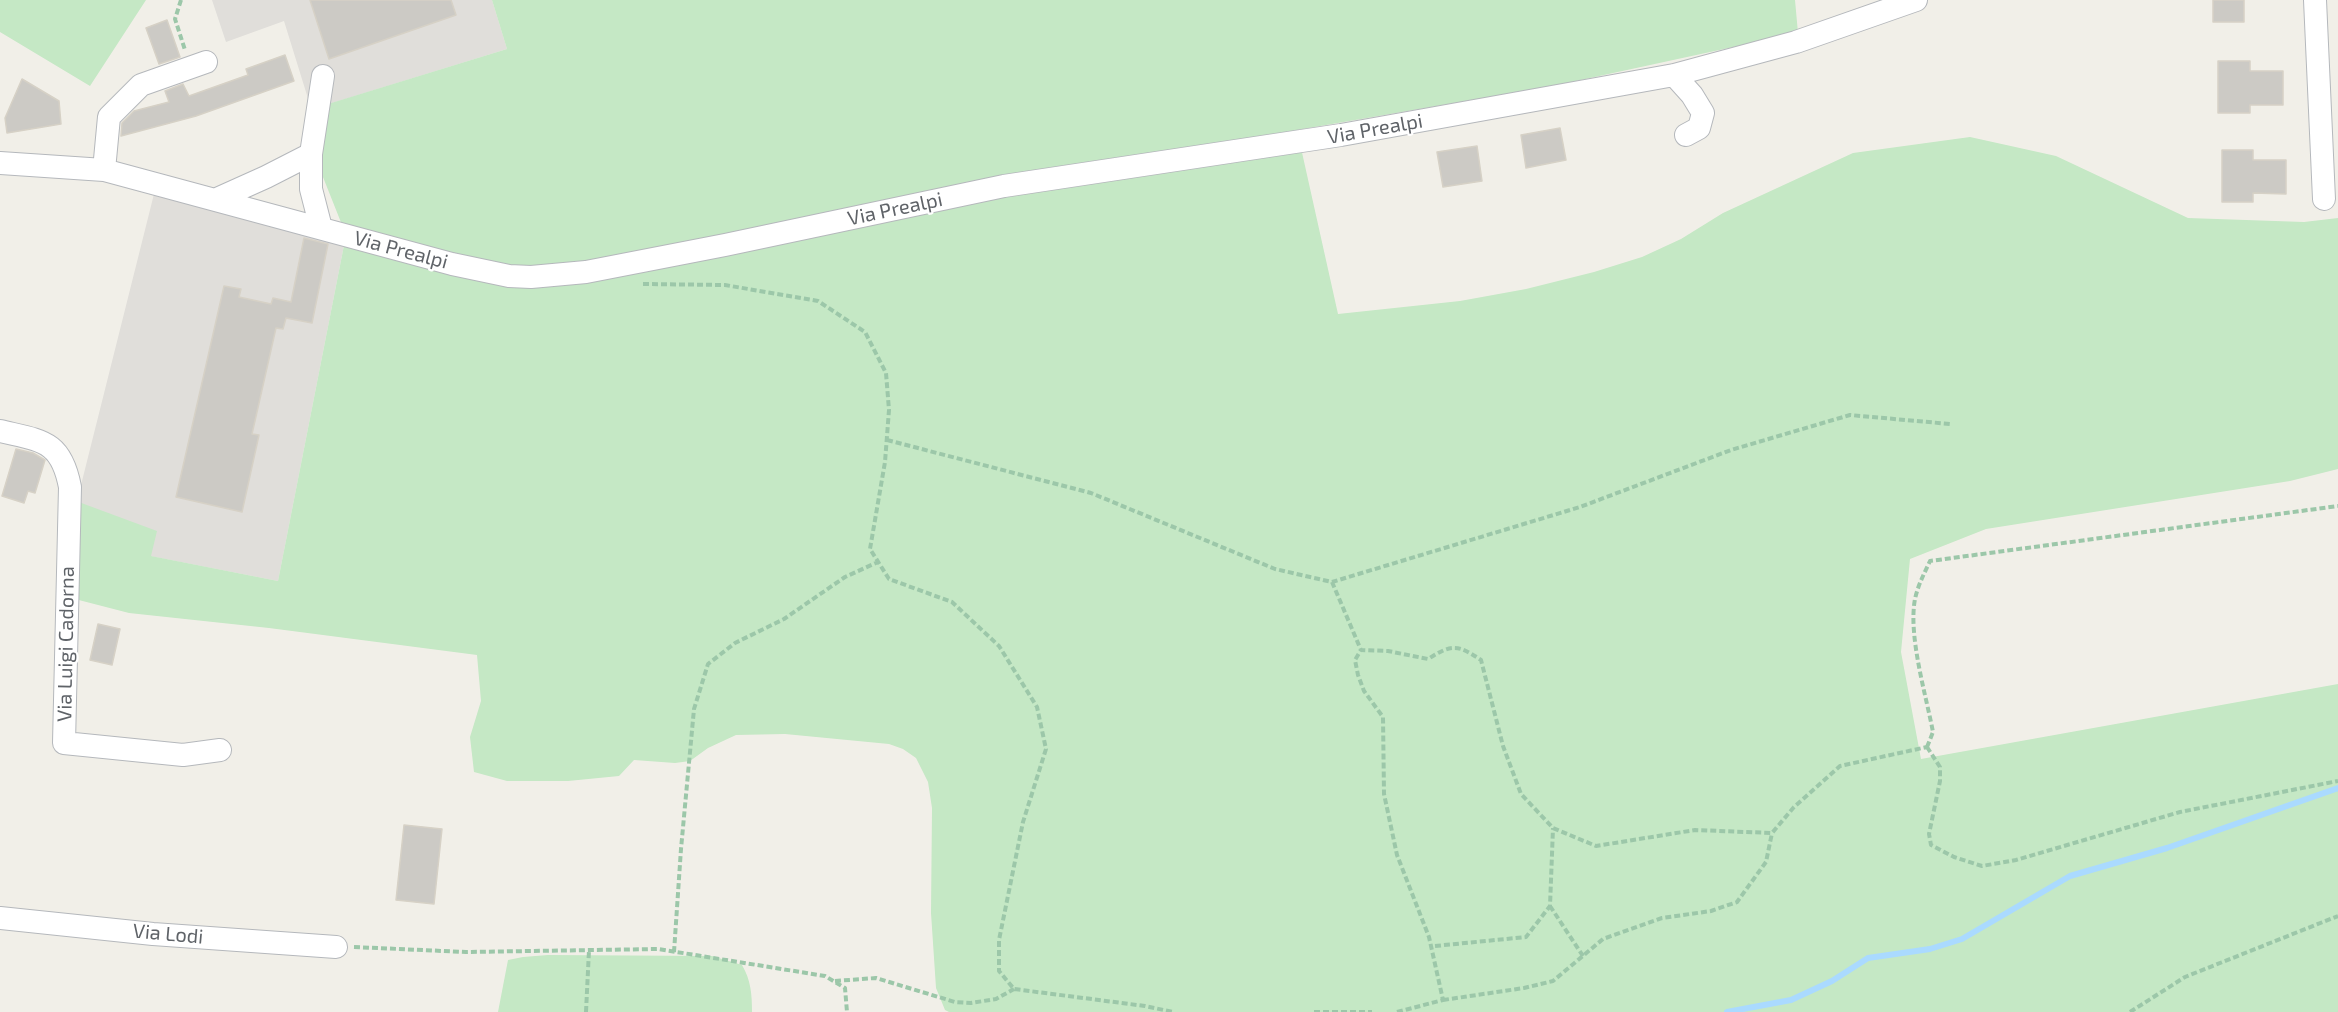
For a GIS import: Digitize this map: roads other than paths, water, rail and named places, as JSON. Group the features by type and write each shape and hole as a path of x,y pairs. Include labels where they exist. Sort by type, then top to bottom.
{"street":[{"name":"Via Prealpi","path":"0,163 104,170 217,198 452,264 509,276 550,277 630,264 1004,186 1341,135 1674,75 1796,42 1916,0"},
{"path":"2314,0 2324,199"},
{"path":"104,170 109,117 141,85 198,65"},
{"path":"1674,75 1692,95 1703,113 1699,128 1686,135"},
{"path":"321,228 311,189 311,154 323,76"},
{"path":"217,198 311,154"},
{"name":"Via Luigi Cadorna","path":"0,431 40,440 57,452 66,467 70,487 64,743 183,755 220,750"},
{"name":"Via Lodi","path":"0,918 153,934 336,947"}],"waterway":[{"path":"1727,1012 1791,1000 1832,981 1868,958 1930,949 1962,939 2070,876 2167,848 2338,788"}]}
